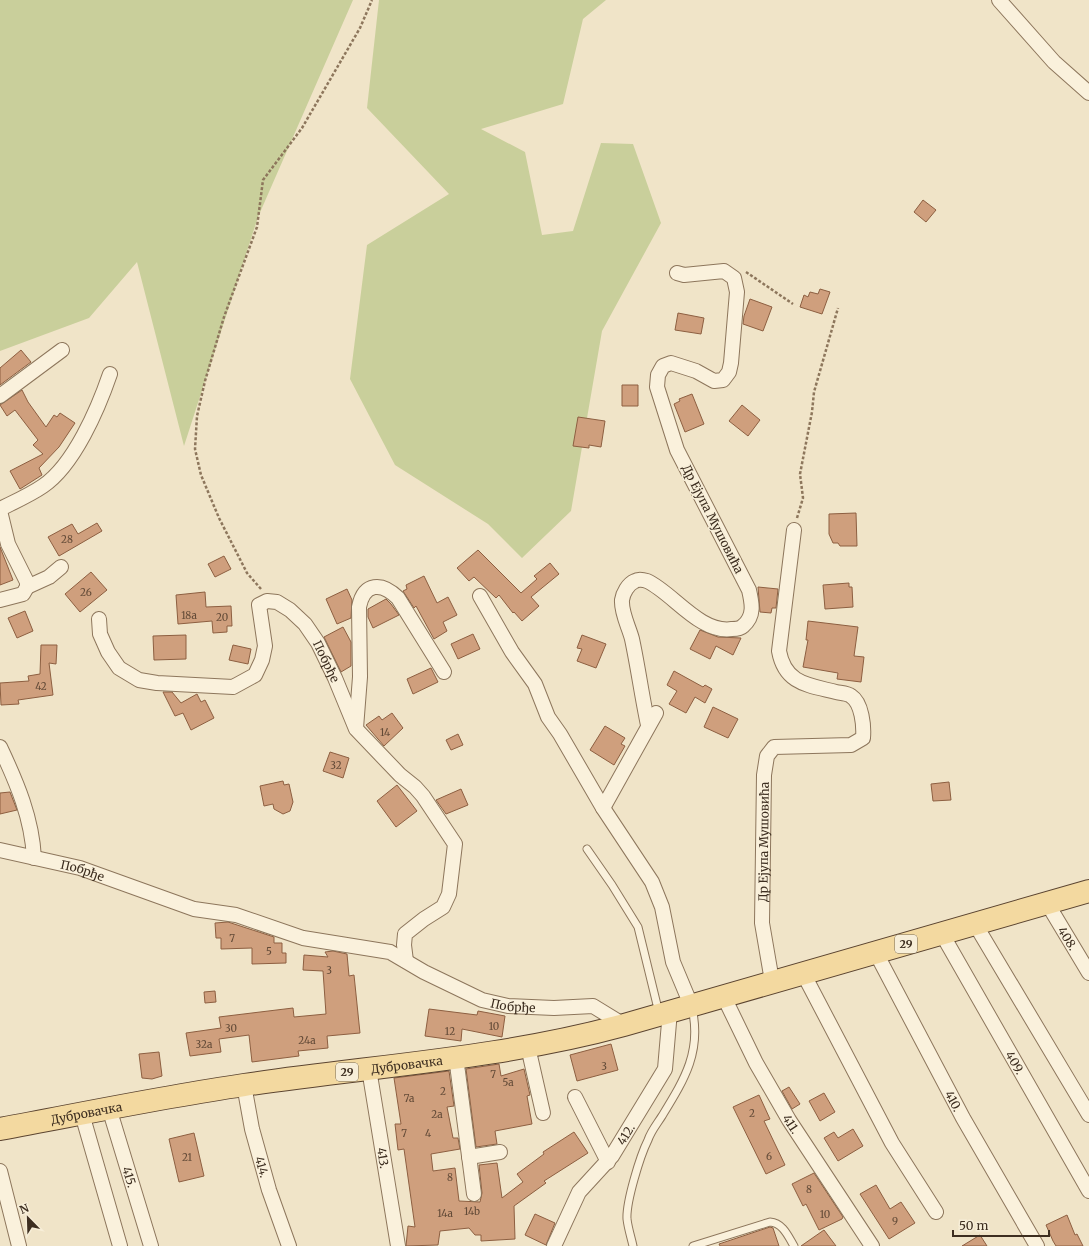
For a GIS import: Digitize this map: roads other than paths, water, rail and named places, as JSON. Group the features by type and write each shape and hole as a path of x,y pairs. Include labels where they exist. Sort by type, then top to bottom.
{"main road":[{"name":"29","path":"691,1005 1089,891"},
{"name":"Дубровачка","path":"0,1129 244,1085 557,1042 624,1025 691,1005"}],"street":[{"path":"999,0 1054,62 1089,93"},
{"name":"Др Ејупа Мушовића","path":"648,725 631,638 624,614 622,600 626,588 636,580 645,580 657,587 692,616 710,625 728,630 741,628 750,620 752,606 749,590 677,450 657,386 658,375 663,366 671,362 696,371 714,381 723,380 729,372 737,292 734,278 724,271 684,275 677,273"},
{"path":"0,396 62,350"},
{"path":"0,600 23,594 27,587 27,582 8,544 0,510 44,486 67,464 104,393 110,374"},
{"name":"Др Ејупа Мушовића","path":"772,981 762,923 764,775 767,756 774,747 851,745 863,738 864,728 857,702 850,695 801,683 782,665 779,651 794,530"},
{"path":"27,587 48,577 61,567"},
{"path":"356,729 360,677 359,607 360,599 365,592 372,587 390,589 398,598 444,672"},
{"path":"480,596 512,652 535,684 548,717 560,734 603,808 655,888 662,907 674,962 691,1005"},
{"name":"Побрђе","path":"99,619 100,634 108,652 119,668 139,680 157,683 233,687 255,675 262,660 265,646 259,605 267,601 277,602 290,610 305,624 318,643 335,678 356,729 400,775 419,791 455,844 450,894 442,907 405,934 404,945 406,962"},
{"path":"603,808 656,713"},
{"path":"0,747 15,780 27,814 33,837 34,858"},
{"name":"Побрђе","path":"0,850 80,868 194,909 236,915 302,938 390,952 424,972 482,1000 508,1006 554,1008 593,1006 624,1025"},
{"name":"408.","path":"1047,903 1089,973"},
{"path":"975,924 1089,1115"},
{"name":"409.","path":"942,934 1089,1192"},
{"name":"410.","path":"876,953 963,1118 1037,1246"},
{"path":"803,973 892,1143 936,1212"},
{"name":"411.","path":"723,995 756,1063 786,1114 872,1246"},
{"name":"412.","path":"554,1246 579,1192 608,1162 666,1069 664,1012"},
{"path":"528,1047 542,1113"},
{"path":"456,1057 474,1194"},
{"name":"413.","path":"369,1069 398,1246"},
{"name":"414.","path":"244,1085 252,1130 269,1190 289,1246"},
{"path":"576,1097 608,1162"},
{"name":"415.","path":"110,1108 151,1246"},
{"path":"82,1114 120,1246"},
{"path":"469,1157 500,1152"},
{"path":"0,1171 19,1246"}],"lane":[{"path":"587,849 608,878 638,926 664,1012"},
{"path":"633,1246 627,1218 636,1173 648,1139 679,1088 690,1064 696,1041 696,1024 691,1005"},
{"path":"693,1246 770,1222 776,1222 784,1230 794,1246"}]}
